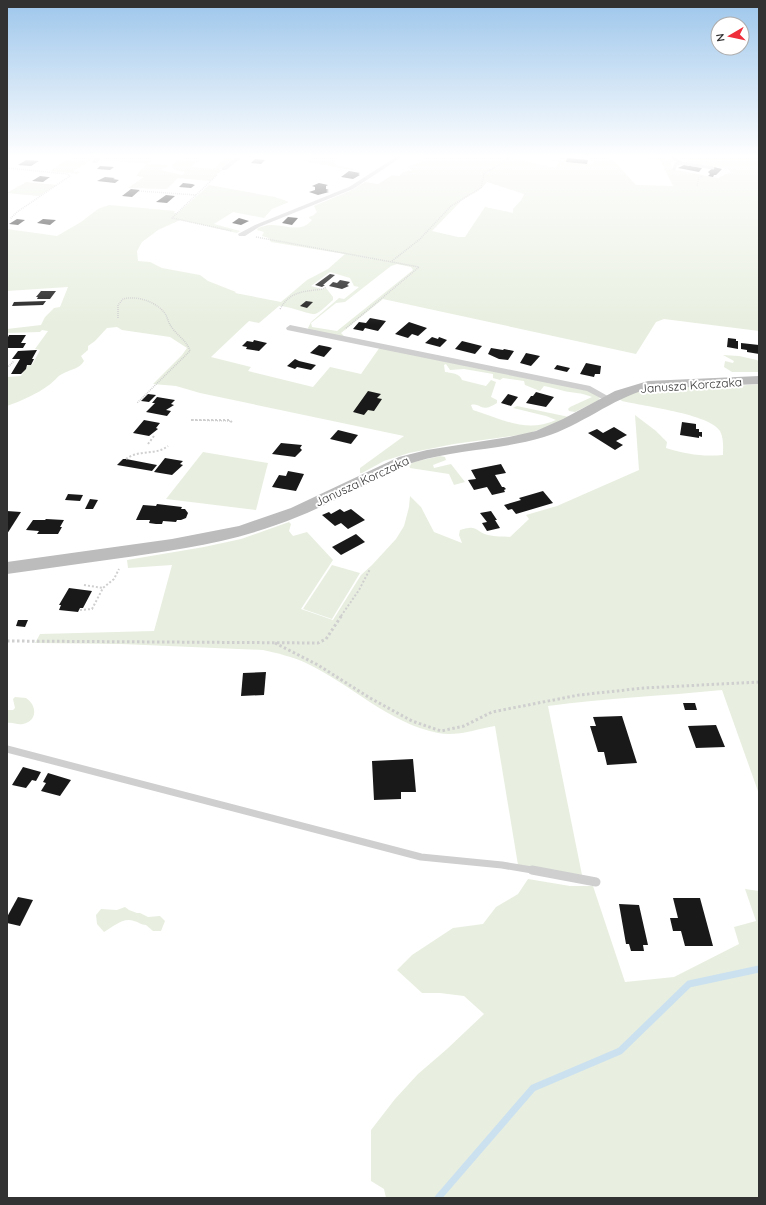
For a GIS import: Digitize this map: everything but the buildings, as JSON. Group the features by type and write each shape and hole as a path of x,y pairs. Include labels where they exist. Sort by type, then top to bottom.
{"street":[{"path":"242,234 289,213"},
{"path":"290,328 590,389 608,399"},
{"name":"Janusza Korczaka","path":"7,568 194,541 256,526 305,508 388,467 410,458 512,441 561,427 608,399 635,388 759,380"}],"lane":[{"path":"7,749 422,857 502,865 596,882"}],"path":[{"path":"10,219 17,213"},
{"path":"177,213 172,218 273,241 420,267 335,337"},
{"path":"391,262 420,238 443,213"},
{"path":"280,309 285,300 296,293 323,289 326,287"},
{"path":"118,318 117,307 124,299 140,299 150,303 163,312 168,322 180,338 188,344 190,351 136,403"},
{"path":"7,368 14,361"},
{"path":"191,420 230,420 233,424"},
{"path":"148,444 154,436"},
{"path":"126,459 134,452 159,452 168,446"},
{"path":"80,610 92,609 103,588 114,579 118,569"},
{"path":"7,642 318,643 326,639 359,590 370,569"},
{"path":"84,585 103,588"},
{"path":"275,643 318,666 370,698 412,721 441,731 464,726 492,712 579,695 644,688 759,682"}],"green space":[{"path":"92,213 231,213 214,224 240,231 237,233 180,220 158,230 142,242 137,251 138,261 150,262 162,268 200,275 208,281 236,292 235,293 281,302 307,280 328,269 345,254 271,242 269,238 262,236 264,232 257,230 258,228 270,225 302,227 312,220 309,217 316,213 449,213 432,231 458,237 465,237 481,213 759,213 759,331 664,319 656,322 636,354 383,299 341,333 344,336 343,337 309,330 308,328 311,322 339,298 344,299 359,287 354,286 350,278 330,272 311,286 322,289 326,288 333,297 333,300 320,312 312,314 279,306 259,323 249,321 211,357 251,367 248,371 313,387 330,367 361,374 380,347 591,391 600,397 599,400 575,412 569,411 568,409 570,407 592,397 544,386 540,391 525,385 524,381 503,378 500,380 493,378 493,374 464,369 450,370 446,364 444,365 445,372 457,375 462,380 486,386 491,380 496,382 491,397 497,400 497,403 487,408 471,405 473,410 516,424 525,425 545,424 556,420 513,408 517,406 569,417 548,427 526,434 454,444 409,453 384,461 362,473 360,473 360,468 404,436 200,393 176,386 153,384 187,348 170,337 122,330 117,327 107,328 88,346 88,350 81,356 84,361 80,366 62,374 49,385 34,394 7,406 7,377 21,376 28,365 32,365 40,350 35,349 48,331 42,330 40,332 7,333 7,329 41,325 45,317 54,308 60,307 68,287 7,291 7,229 57,236","holes":["397,264 411,267 413,270 337,331 312,327 311,323 336,303 345,302 391,266"]},
{"path":"239,213 268,213 264,218"},
{"path":"723,355 739,356 757,360 759,362 759,372 732,372 724,367 725,361 733,363 734,361"},
{"path":"759,384 759,794 722,690 548,706 582,875 518,865 495,726 452,734 438,733 420,728 386,712 339,681 306,663 285,655 263,650 121,644 35,643 40,634 154,631 172,565 128,568 127,560 241,539 289,522 291,524 289,531 293,536 307,532 333,560 301,609 333,620 361,575 396,539 404,526 410,496 421,507 434,532 462,543 459,535 460,530 466,528 473,528 488,535 510,537 529,519 526,515 557,506 639,470 635,415 656,431 667,442 666,448 680,452 708,456 723,455 722,437 720,431 714,425 690,415 622,401 618,398 636,392 686,386 725,387"},
{"path":"203,452 268,463 256,510 166,499"},
{"path":"440,456 445,457 446,460 433,465 434,468 451,464 465,482 454,485 449,474 410,468 409,465 414,462"},
{"path":"332,565 360,573 332,619 303,609"},
{"path":"15,697 26,698 30,701 34,712 31,720 28,722 23,724 7,723 7,710 13,710 15,708 13,699"},
{"path":"528,879 570,886 593,886 625,982 674,977 739,944 734,927 756,921 745,889 759,891 759,1198 386,1198 384,1189 371,1181 371,1130 395,1099 418,1074 484,1014 464,996 440,993 422,993 397,970 412,955 453,928 483,924 496,907 518,894"},
{"path":"125,907 148,917 160,916 165,921 161,931 153,931 146,925 130,920 122,921 104,932 97,924 96,915 101,909 117,910"}],"waterway":[{"path":"438,1198 533,1088 620,1051 689,984 759,969"}]}
